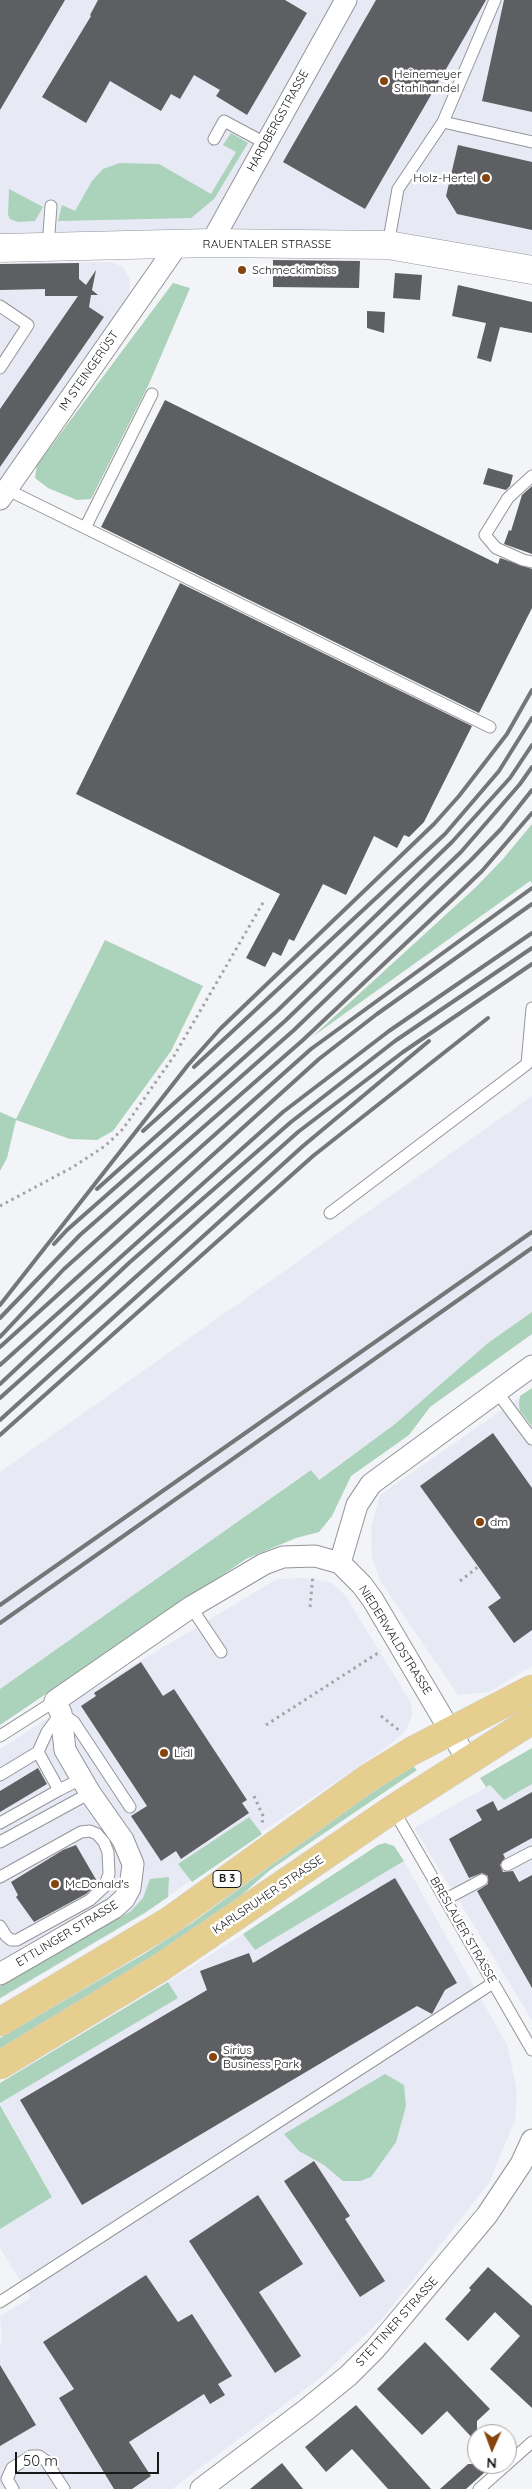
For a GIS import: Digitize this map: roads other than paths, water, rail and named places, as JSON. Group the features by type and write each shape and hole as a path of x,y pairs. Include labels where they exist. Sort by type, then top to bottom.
{"main road":[{"name":"B 3","path":"0,2022 161,1926 368,1778 412,1752 532,1689"},
{"name":"KARLSRUHER STRASSE","path":"0,2065 160,1968 393,1809 532,1720"}],"street":[{"name":"HARDBERGSTRASSE","path":"211,243 346,0"},
{"name":"RAUENTALER STRASSE","path":"0,248 211,243 388,245 532,270"},
{"name":"IM STEINGERÜST","path":"3,494 178,244"},
{"path":"58,1707 191,1608 264,1564 283,1557 315,1556 340,1563 357,1505 371,1484 532,1366"},
{"name":"NIEDERWALDSTRASSE","path":"340,1563 362,1585 399,1641 468,1761"},
{"name":"ETTLINGER STRASSE","path":"0,1974 114,1908 130,1888 133,1864 123,1840 85,1786 65,1750 58,1707"},
{"name":"STETTINER STRASSE","path":"201,2489 306,2410 375,2350 487,2215 521,2164 532,2140"}],"lane":[{"path":"388,245 398,189 443,122 495,0"},
{"path":"214,139 224,121 265,143"},
{"path":"443,122 532,142"},
{"path":"48,247 51,206"},
{"path":"0,306 28,325 0,368"},
{"path":"85,528 152,394"},
{"path":"532,476 508,498 485,535 496,548 532,562"},
{"path":"3,494 85,528 490,727"},
{"path":"330,1213 527,1064 532,1008"},
{"path":"496,1392 532,1439"},
{"path":"191,1608 221,1652"},
{"path":"0,1736 58,1707"},
{"path":"0,1775 38,1752 58,1707"},
{"path":"58,1707 74,1722 130,1807"},
{"path":"38,1752 59,1790"},
{"path":"0,1823 59,1790 85,1786"},
{"path":"0,1842 85,1786"},
{"name":"BRESLAUER STRASSE","path":"393,1809 532,2050"},
{"path":"0,1876 81,1832 90,1831 97,1834 104,1842 108,1852 109,1874 104,1887 90,1900 17,1940 6,1936 0,1926"},
{"path":"507,1865 532,1852"},
{"path":"446,1899 482,1880"},
{"path":"0,2302 493,1983"},
{"path":"479,2489 532,2442"},
{"path":"12,2489 7,2479 12,2468 31,2456 39,2456 46,2461 64,2489"}],"railway":[{"path":"0,1305 188,1065 220,1029 434,824 459,796 507,734 532,690"},
{"path":"194,1067 445,834 499,771 532,718"},
{"path":"143,1131 277,1011 452,842 510,778 532,745"},
{"path":"97,1189 285,1021 461,852 520,784 532,767"},
{"path":"54,1244 67,1230 294,1030 471,860 501,829 532,790"},
{"path":"0,1318 80,1235 303,1040 456,896 482,871 532,813"},
{"path":"0,1337 64,1269 311,1049 532,888"},
{"path":"0,1347 319,1059 377,1014 532,904"},
{"path":"0,1365 283,1112 389,1031 532,933"},
{"path":"0,1384 130,1262 291,1122 395,1041 532,948"},
{"path":"0,1398 298,1132 403,1052 532,964"},
{"path":"0,1435 313,1156 488,1018"},
{"path":"0,1420 303,1146 429,1041"},
{"path":"0,1605 532,1232"},
{"path":"0,1623 532,1248"}],"place":[{"name":"Heinemeyer Stahlhandel","path":"384,81"},
{"name":"Holz-Hertel","path":"486,178"},
{"name":"Schmeckimbiss","path":"242,270"},
{"name":"dm","path":"480,1522"},
{"name":"Lidl","path":"164,1753"},
{"name":"McDonald's","path":"55,1884"},
{"name":"Sirius Business Park","path":"213,2057"}]}
